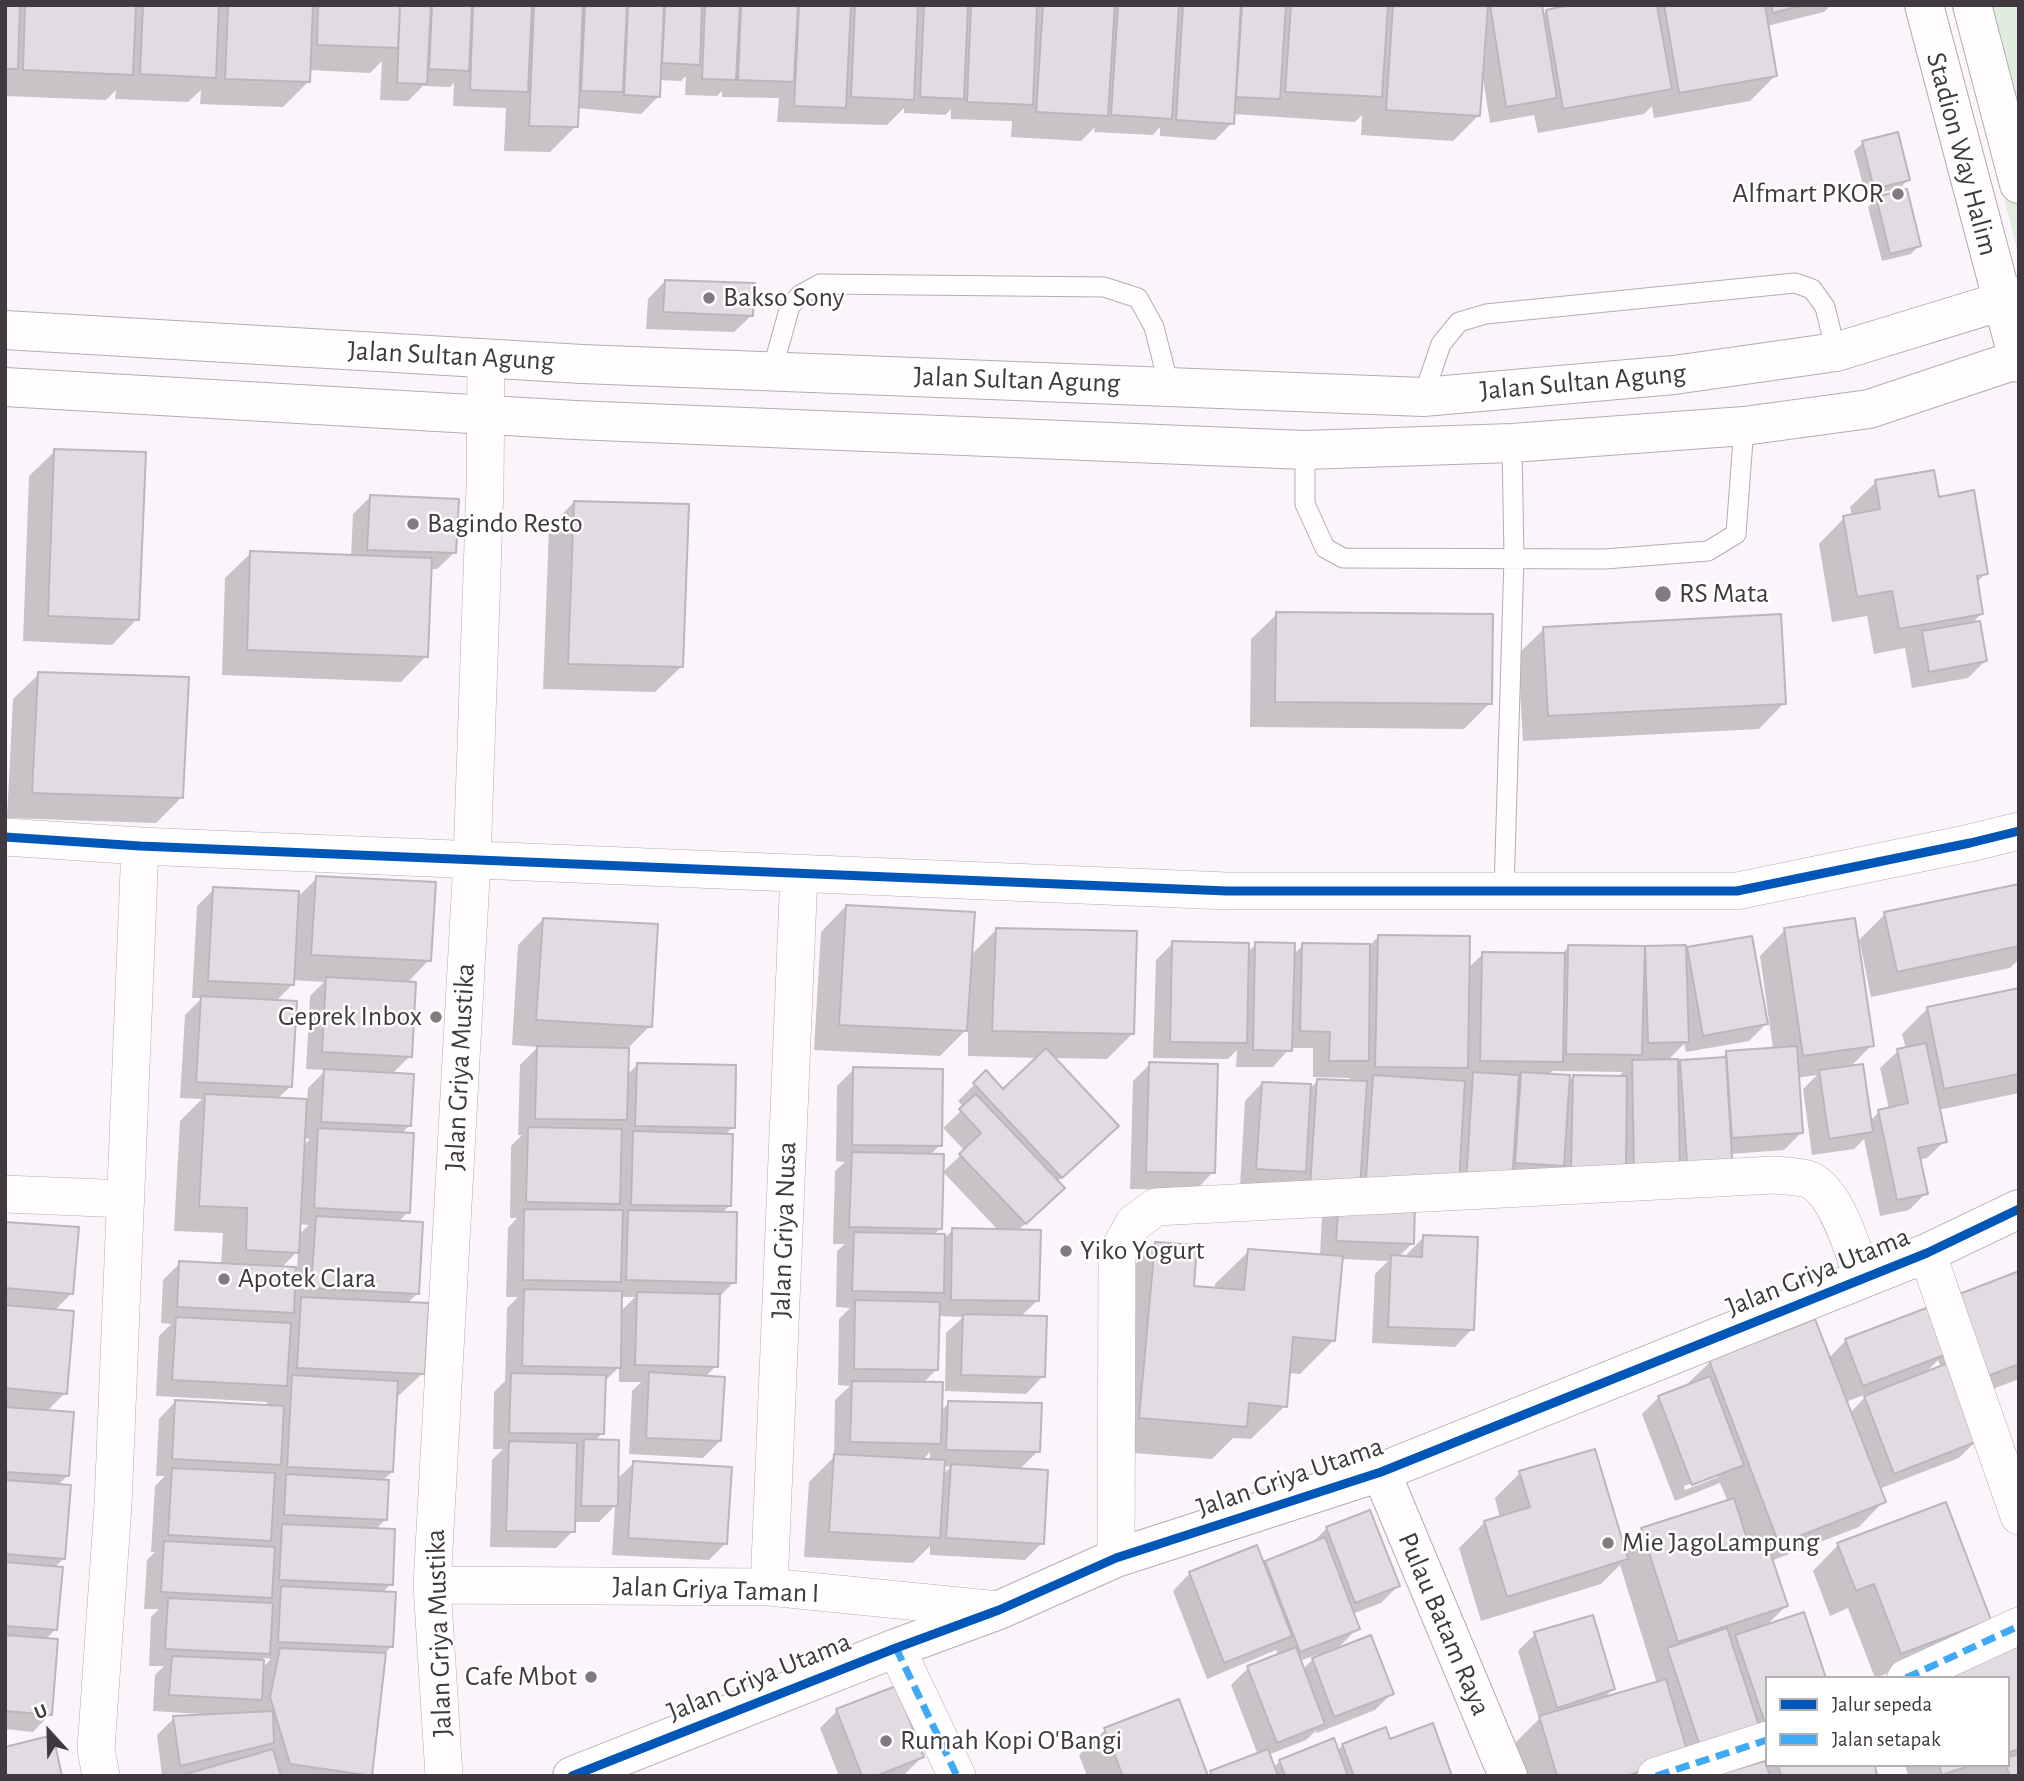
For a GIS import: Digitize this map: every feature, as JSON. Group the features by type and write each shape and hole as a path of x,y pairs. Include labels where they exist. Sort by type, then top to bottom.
{"main road":[{"name":"Stadion Way Halim","path":"1924,5 2010,300 2018,360"},
{"name":"Stadion Way Halim","path":"1972,5 2019,184"},
{"name":"Jalan Sultan Agung","path":"5,330 486,358 1423,397 1674,375 1836,352 2010,300"},
{"name":"Jalan Sultan Agung","path":"5,387 484,415 1305,450 1511,443 1744,426 1869,408 2018,360"},
{"name":"Jalan Griya Utama","path":"572,1776 896,1648 999,1611 1116,1558 1381,1472 1927,1252 2019,1209"},
{"name":"Pulau Batam Raya","path":"1381,1472 1508,1776"}],"street":[{"name":"Jalan Griya Mustika","path":"444,1776 432,1585 471,860 485,487 486,358"},
{"path":"5,837 140,846 1227,891 1737,891 2019,831"},
{"path":"101,1776 96,1749 113,1505 140,846"},
{"name":"Jalan Griya Nusa","path":"769,1587 799,873"},
{"path":"1116,1558 1117,1253 1134,1223 1156,1207 1774,1175 1808,1180 1824,1190 1839,1216 1863,1278"},
{"path":"5,1194 127,1199"},
{"path":"1927,1252 2019,1516"},
{"name":"Jalan Griya Taman I","path":"432,1585 769,1587 999,1611"},
{"path":"1910,1676 2019,1626"},
{"path":"896,1648 957,1776"},
{"path":"1656,1776 1765,1741"}],"lane":[{"path":"1423,397 1441,344 1459,322 1486,314 1795,283 1812,289 1825,307 1836,352"},
{"path":"772,371 790,306 800,295 820,284 1104,287 1138,299 1154,327 1168,386"},
{"path":"1305,450 1306,504 1325,548 1343,558 1605,559 1708,551 1736,534 1744,426"},
{"path":"1504,891 1514,558 1511,443"}],"green space":[{"path":"1957,5 2019,5 2019,258"}],"building":[{"path":"5,5 20,5 18,69 5,69"},
{"path":"25,5 136,5 133,75 23,70"},
{"path":"143,5 219,5 216,78 140,74"},
{"path":"228,5 313,5 310,82 225,79"},
{"path":"318,5 400,5 398,48 317,45"},
{"path":"400,5 431,5 427,84 397,83"},
{"path":"432,5 472,5 469,71 429,69"},
{"path":"473,5 532,5 528,92 470,90"},
{"path":"534,5 583,5 578,127 529,126"},
{"path":"585,5 627,5 623,92 581,91"},
{"path":"628,5 664,5 660,97 624,95"},
{"path":"665,5 702,5 700,65 662,63"},
{"path":"705,5 740,5 736,80 702,79"},
{"path":"741,5 798,5 794,82 738,80"},
{"path":"799,5 851,5 846,108 794,106"},
{"path":"855,5 918,5 914,100 851,97"},
{"path":"924,5 968,5 964,99 920,97"},
{"path":"971,5 1037,5 1033,105 967,102"},
{"path":"1043,5 1115,5 1108,116 1036,112"},
{"path":"1118,5 1179,5 1172,119 1111,115"},
{"path":"1183,5 1241,5 1234,124 1176,120"},
{"path":"1242,5 1286,5 1280,99 1236,97"},
{"path":"1291,5 1388,5 1382,97 1285,92"},
{"path":"1393,5 1488,5 1480,116 1386,110"},
{"path":"1490,5 1542,5 1557,98 1506,107"},
{"path":"1569,5 1657,5 1672,89 1563,109 1546,10"},
{"path":"1664,5 1765,5 1777,76 1679,93"},
{"path":"1771,5 1804,5 1773,13"},
{"path":"1898,132 1910,180 1874,189 1862,141"},
{"path":"1907,189 1921,246 1890,254 1876,197"},
{"name":"Bakso Sony","path":"665,280 755,283 753,316 663,312"},
{"path":"54,449 146,452 139,620 48,616"},
{"path":"1934,470 1939,497 1974,490 1988,574 1977,576 1983,614 1899,629 1892,591 1857,597 1843,516 1880,509 1875,480"},
{"name":"Bagindo Resto","path":"370,495 459,499 456,553 367,550"},
{"path":"574,501 689,504 683,667 568,664"},
{"path":"250,551 432,558 428,657 247,650"},
{"path":"1276,612 1493,614 1492,704 1275,702"},
{"path":"1781,614 1786,704 1548,716 1543,627"},
{"path":"1980,621 1987,661 1929,672 1922,631"},
{"path":"38,672 189,677 183,798 32,793"},
{"path":"316,876 436,882 431,961 311,955"},
{"path":"2019,884 2019,946 1897,972 1884,912"},
{"path":"213,887 299,891 294,985 208,981"},
{"path":"846,905 975,912 967,1031 839,1025"},
{"path":"543,918 658,924 652,1027 536,1020"},
{"path":"1855,918 1874,1046 1803,1056 1784,928"},
{"path":"996,928 1137,931 1134,1034 992,1031"},
{"path":"1378,935 1470,936 1468,1068 1375,1067"},
{"path":"1752,936 1768,1024 1703,1036 1687,947"},
{"path":"1172,941 1249,943 1247,1043 1170,1042"},
{"path":"1255,942 1295,943 1292,1051 1253,1050"},
{"path":"1302,943 1370,944 1369,1061 1329,1061 1330,1032 1300,1031"},
{"path":"1568,945 1645,946 1642,1055 1566,1054"},
{"path":"1686,945 1689,1042 1648,1043 1645,946"},
{"path":"1482,952 1565,953 1563,1062 1480,1061"},
{"path":"326,977 416,982 412,1057 322,1052"},
{"path":"2019,988 2019,1074 1944,1089 1927,1007"},
{"path":"201,996 297,1001 292,1087 196,1082"},
{"path":"1926,1043 1947,1142 1918,1148 1928,1194 1897,1200 1878,1110 1908,1103 1897,1049"},
{"path":"537,1046 629,1048 627,1120 535,1119"},
{"path":"1797,1046 1803,1133 1732,1138 1726,1051"},
{"path":"1046,1048 1119,1126 1062,1178 973,1083 986,1070 1003,1089"},
{"path":"1726,1057 1733,1174 1688,1177 1680,1060"},
{"path":"1678,1059 1680,1173 1634,1173 1632,1060"},
{"path":"1149,1062 1218,1064 1215,1173 1146,1172"},
{"path":"637,1063 736,1065 735,1128 635,1126"},
{"path":"1863,1064 1873,1132 1829,1139 1819,1070"},
{"path":"853,1067 943,1069 942,1146 852,1145"},
{"path":"324,1069 414,1074 411,1126 321,1122"},
{"path":"1473,1072 1519,1075 1512,1185 1466,1182"},
{"path":"1521,1072 1570,1075 1564,1166 1515,1163"},
{"path":"1373,1075 1465,1081 1459,1183 1366,1178"},
{"path":"1573,1075 1627,1076 1626,1170 1571,1169"},
{"path":"1317,1079 1367,1081 1360,1188 1310,1186"},
{"path":"1262,1082 1311,1084 1306,1172 1256,1169"},
{"path":"205,1094 307,1099 299,1253 246,1250 247,1208 199,1206"},
{"path":"976,1094 1065,1188 1026,1224 959,1154 981,1133 959,1109"},
{"path":"528,1127 622,1129 620,1204 526,1202"},
{"path":"318,1128 414,1133 410,1213 314,1208"},
{"path":"633,1131 733,1134 731,1206 631,1205"},
{"path":"852,1152 944,1154 942,1229 849,1227"},
{"path":"1339,1198 1415,1202 1414,1244 1336,1241"},
{"path":"524,1209 623,1210 621,1282 523,1280"},
{"path":"628,1210 737,1212 736,1283 626,1280"},
{"path":"316,1216 423,1222 419,1294 311,1288"},
{"path":"5,1222 79,1227 73,1294 5,1288"},
{"path":"952,1228 1041,1230 1039,1301 951,1300"},
{"path":"854,1232 945,1234 944,1293 852,1291"},
{"path":"1423,1235 1478,1237 1474,1330 1388,1327 1391,1255 1422,1257"},
{"path":"1155,1242 1197,1245 1194,1286 1244,1290 1248,1249 1343,1256 1335,1341 1293,1337 1287,1407 1249,1403 1247,1427 1139,1418"},
{"path":"179,1261 296,1267 294,1313 177,1307"},
{"path":"2019,1271 2019,1364 1980,1379 1949,1298"},
{"path":"524,1289 622,1291 621,1368 522,1366"},
{"path":"637,1292 720,1294 718,1367 635,1365"},
{"path":"301,1297 429,1303 425,1374 297,1368"},
{"path":"855,1300 940,1302 938,1370 854,1369"},
{"path":"5,1305 74,1311 67,1394 5,1388"},
{"path":"1929,1307 1947,1354 1863,1386 1845,1339"},
{"path":"963,1314 1047,1316 1045,1377 961,1375"},
{"path":"176,1317 291,1323 287,1386 172,1380"},
{"path":"1815,1319 1886,1502 1779,1544 1709,1360"},
{"path":"1948,1363 1978,1441 1894,1474 1864,1396"},
{"path":"649,1372 725,1377 721,1441 646,1438"},
{"path":"511,1373 606,1375 604,1434 509,1433"},
{"path":"292,1375 398,1381 393,1472 287,1467"},
{"path":"1710,1376 1744,1465 1692,1485 1658,1396"},
{"path":"852,1381 943,1382 941,1444 850,1442"},
{"path":"175,1400 284,1406 281,1465 172,1459"},
{"path":"948,1401 1042,1403 1040,1452 946,1450"},
{"path":"5,1407 74,1412 69,1476 5,1472"},
{"path":"584,1439 619,1440 618,1506 581,1506"},
{"path":"509,1441 577,1443 575,1532 506,1531"},
{"path":"1595,1449 1628,1559 1507,1597 1484,1521 1530,1507 1519,1471"},
{"path":"834,1454 945,1460 940,1538 829,1532"},
{"path":"633,1461 732,1467 727,1544 628,1538"},
{"path":"951,1464 1048,1470 1044,1544 946,1538"},
{"path":"172,1468 275,1473 271,1541 168,1535"},
{"path":"286,1474 389,1480 387,1520 284,1515"},
{"path":"5,1480 71,1485 65,1559 5,1554"},
{"path":"1734,1498 1750,1548 1767,1543 1788,1606 1678,1642 1641,1528"},
{"path":"1946,1502 1991,1620 1901,1654 1874,1584 1856,1591 1837,1543"},
{"path":"1370,1510 1400,1586 1355,1603 1326,1527"},
{"path":"282,1524 395,1529 393,1585 279,1580"},
{"path":"1325,1537 1360,1629 1300,1652 1265,1561"},
{"path":"164,1541 275,1547 272,1598 161,1592"},
{"path":"1257,1545 1292,1636 1224,1663 1189,1572"},
{"path":"5,1562 63,1567 57,1630 5,1626"},
{"path":"281,1586 396,1592 393,1647 278,1642"},
{"path":"168,1598 273,1603 270,1654 165,1649"},
{"path":"1804,1612 1825,1676 1765,1676 1765,1723 1735,1635"},
{"path":"1593,1615 1615,1689 1557,1708 1534,1632"},
{"path":"1727,1628 1762,1735 1703,1755 1667,1648"},
{"path":"5,1635 58,1639 52,1715 5,1711"},
{"path":"1371,1635 1394,1694 1334,1717 1312,1658"},
{"path":"2019,1646 2019,1749 2010,1752 2010,1676 1933,1676"},
{"path":"1296,1647 1325,1724 1277,1743 1247,1666"},
{"path":"280,1648 386,1653 372,1776 290,1764 270,1697"},
{"path":"172,1656 264,1660 262,1700 169,1695"},
{"path":"1666,1679 1689,1757 1626,1776 1557,1776 1539,1716"},
{"path":"896,1686 924,1757 876,1776 862,1776 836,1709"},
{"path":"1179,1699 1208,1776 1123,1776 1104,1728"},
{"path":"273,1711 274,1743 180,1766 173,1716"},
{"path":"1433,1723 1452,1776 1354,1776 1342,1744 1386,1727 1390,1739"},
{"path":"53,1735 62,1776 5,1776 5,1747"},
{"path":"1334,1738 1348,1776 1285,1776 1279,1760"},
{"path":"273,1749 281,1776 179,1776"},
{"path":"1268,1749 1278,1776 1212,1776 1210,1771"},
{"path":"2019,1754 2019,1776 2010,1776 2007,1767 2010,1767 2010,1756"},
{"path":"1765,1761 1770,1776 1712,1776"},
{"path":"1779,1767 1875,1767 1877,1776 1781,1776"},
{"path":"1940,1767 1966,1767 1942,1775"}],"marked path":[{"path":"1910,1676 2019,1626"},
{"path":"896,1648 957,1776"},
{"path":"1656,1776 1765,1741"}],"cycle path":[{"path":"5,837 140,846 1227,891 1737,891 2019,831"},
{"path":"572,1776 999,1610 1116,1558 1381,1472 1927,1253 2019,1209"}],"place":[{"name":"Alfmart PKOR","path":"1898,194"},
{"name":"Bakso Sony","path":"709,298"},
{"name":"Bagindo Resto","path":"413,524"},
{"name":"RS Mata","path":"1663,594"},
{"name":"Geprek Inbox","path":"436,1017"},
{"name":"Yiko Yogurt","path":"1066,1251"},
{"name":"Apotek Clara","path":"224,1279"},
{"name":"Mie JagoLampung","path":"1608,1543"},
{"name":"Cafe Mbot","path":"591,1677"},
{"name":"Rumah Kopi O'Bangi","path":"886,1741"}]}
